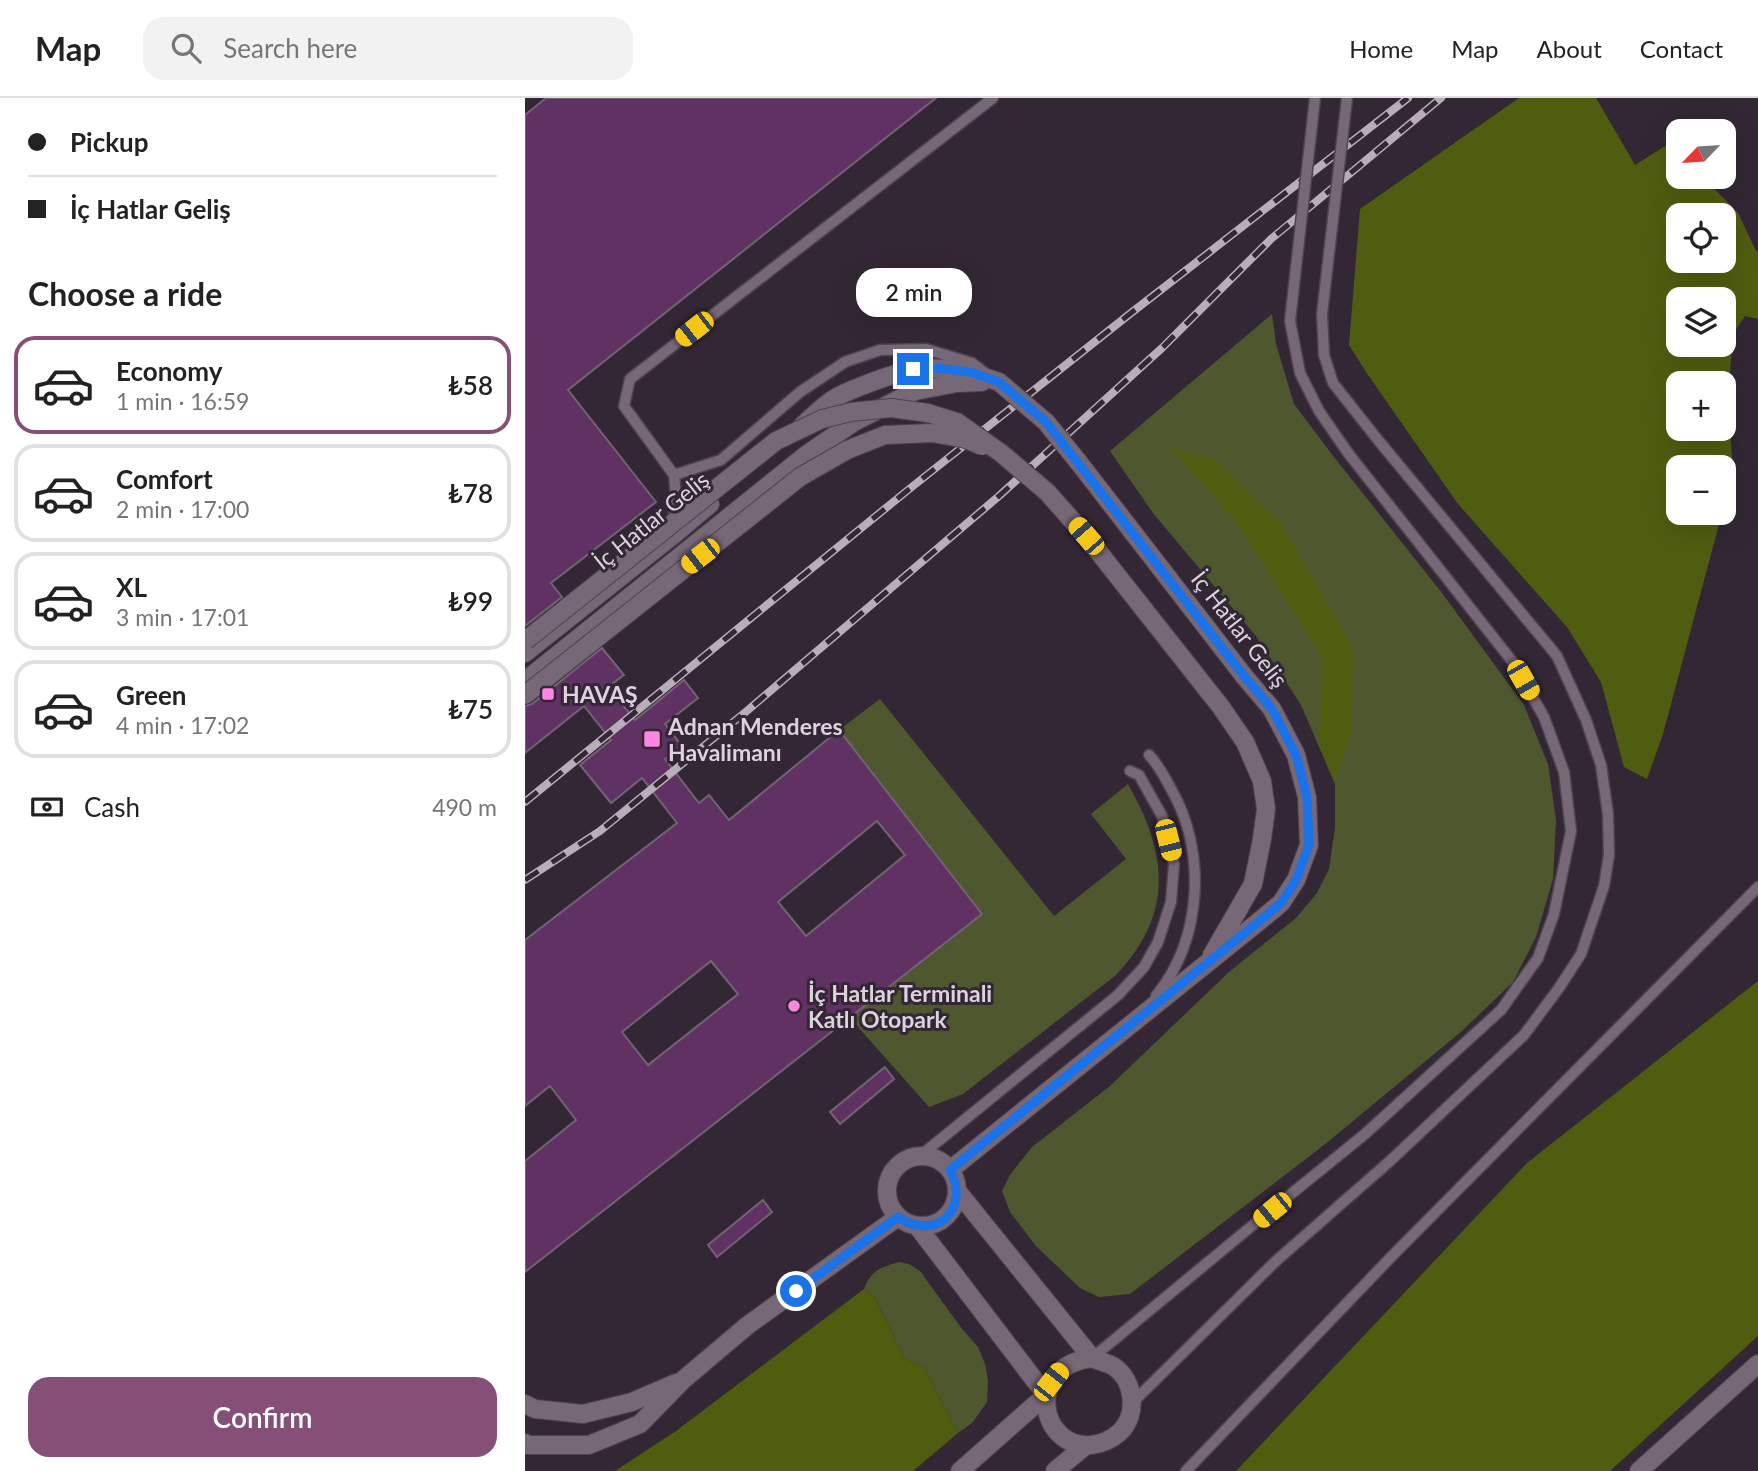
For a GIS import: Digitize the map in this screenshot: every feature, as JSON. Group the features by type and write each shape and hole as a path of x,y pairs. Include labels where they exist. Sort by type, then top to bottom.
{"street":[{"name":"İç Hatlar Geliş","path":"525,653 672,536 832,400 862,386 913,369 937,368 970,372 999,382 1046,422 1272,709 1296,755 1307,797 1309,845 1296,880 1281,903 950,1170"},
{"name":"İç Hatlar Geliş","path":"525,681 806,455 854,422 915,391 957,383 999,382"},
{"path":"525,641 776,441 822,419 851,412 891,408 928,413 957,422 1001,453 1047,492 1086,536 1221,707 1245,742 1262,781 1266,809 1262,839 1253,884 1207,964"},
{"path":"525,695 800,477 847,450 885,435 932,433 966,439 1001,453"},
{"path":"932,1157 950,1170 956,1181 957,1192 950,1214 941,1221 918,1227 907,1224 890,1208 887,1185 898,1165 908,1158 932,1157"},
{"path":"957,1192 1093,1359"},
{"path":"526,1444 589,1446 640,1424 683,1380 748,1325 898,1217"},
{"path":"918,1227 1046,1395"},
{"path":"1093,1359 1113,1366 1123,1376 1130,1389 1132,1403 1130,1417 1118,1434 1099,1444 1085,1446 1071,1442 1059,1434 1046,1409 1046,1395 1060,1370 1072,1363 1093,1359"},
{"path":"1639,1471 1758,1364"},
{"path":"525,1404 534,1409 583,1414 632,1402 683,1380"},
{"path":"960,1471 1046,1395"},
{"path":"1055,1471 1085,1446"}],"lane":[{"path":"672,536 676,497 674,475 624,406 630,379 993,98"},
{"path":"1093,1359 1365,1134 1501,1010 1538,958 1555,914 1571,831 1564,772 1545,717 1512,662 1348,453 1319,411 1300,373 1290,321 1315,98"},
{"path":"1132,1403 1276,1261 1390,1161 1524,1035 1581,954 1604,886 1609,855 1608,814 1601,765 1586,720 1557,656 1333,383 1324,355 1322,314 1347,98"},
{"path":"674,475 721,460 800,391 845,362 880,350 926,349 972,363 999,382"},
{"path":"1134,1023 1165,985 1179,957 1190,924 1196,892 1188,824 1172,789 1156,761 1149,755"},
{"path":"920,1156 1118,995 1144,967 1158,942 1171,902 1174,864 1162,816 1139,775 1130,771"},
{"path":"1186,1471 1393,1255 1758,887"}],"green space":[{"path":"1519,98 1596,98 1635,165 1666,146 1666,189 1715,189 1728,203 1666,203 1666,273 1736,273 1736,211 1738,213 1758,251 1758,319 1745,316 1736,330 1736,287 1666,287 1666,357 1731,357 1730,371 1666,371 1666,441 1731,441 1732,455 1666,455 1666,525 1719,525 1663,734 1647,779 1624,767 1601,682 1567,627 1458,504 1349,345 1360,209"},
{"path":"1272,314 1276,344 1294,404 1442,593 1524,705 1548,764 1556,820 1553,879 1536,937 1513,982 1462,1031 1324,1145 1130,1294 1099,1297 1080,1288 1036,1246 1010,1212 1002,1191 1010,1175 1032,1147 1110,1086 1229,972 1296,918 1317,893 1329,869 1335,827 1335,784 1301,705 1255,635 1153,513 1110,451"},
{"path":"1169,447 1216,460 1282,524 1353,648 1352,729 1335,784 1320,748 1321,657 1238,524"},
{"path":"880,699 1054,916 1126,859 1091,814 1128,784 1147,823 1158,866 1159,885 1151,923 1131,958 1116,975 963,1094 929,1107 850,1018 982,913 839,730"},
{"path":"1758,981 1758,1336 1610,1471 1236,1471 1527,1163"},
{"path":"899,1262 909,1264 920,1271 978,1347 985,1364 988,1380 987,1402 972,1423 958,1433 924,1367 904,1358 875,1297 864,1289 877,1270"},
{"path":"864,1289 875,1297 904,1358 924,1367 958,1433 913,1471 615,1471 676,1431"}],"building":[{"path":"546,98 936,98 568,390 656,502 551,583 562,597 525,626 525,115"},
{"name":"İç Hatlar Terminali Katlı Otopark","path":"602,648 624,675 608,687 635,720 684,680 698,698 665,724 682,746 665,759 699,803 709,795 729,820 839,730 982,914 525,1272 525,1161 576,1120 550,1086 525,1106 525,940 677,823 642,778 611,803 580,765 611,740 584,706 525,753 525,706 532,704","holes":["877,821 905,855 806,936 778,902","711,961 738,994 648,1065 622,1032"]},
{"path":"885,1067 894,1079 840,1124 830,1112"},
{"path":"763,1200 772,1212 717,1257 708,1245"}],"railway":[{"path":"525,802 908,490 1408,98"},
{"path":"525,880 600,831 748,710 999,496 1162,348 1271,239 1441,98"}],"place":[{"name":"HAVAŞ","path":"548,694"},
{"name":"Adnan Menderes Havalimanı","path":"652,739"},
{"name":"İç Hatlar Terminali Katlı Otopark","path":"794,1006"}],"route":[{"path":"796,1291 898,1217 907,1224 918,1227 930,1226 950,1214 957,1192 956,1181 950,1170 1281,903 1296,880 1309,845 1307,797 1296,755 1272,709 1046,422 999,382 970,372 937,368 913,369"}]}
